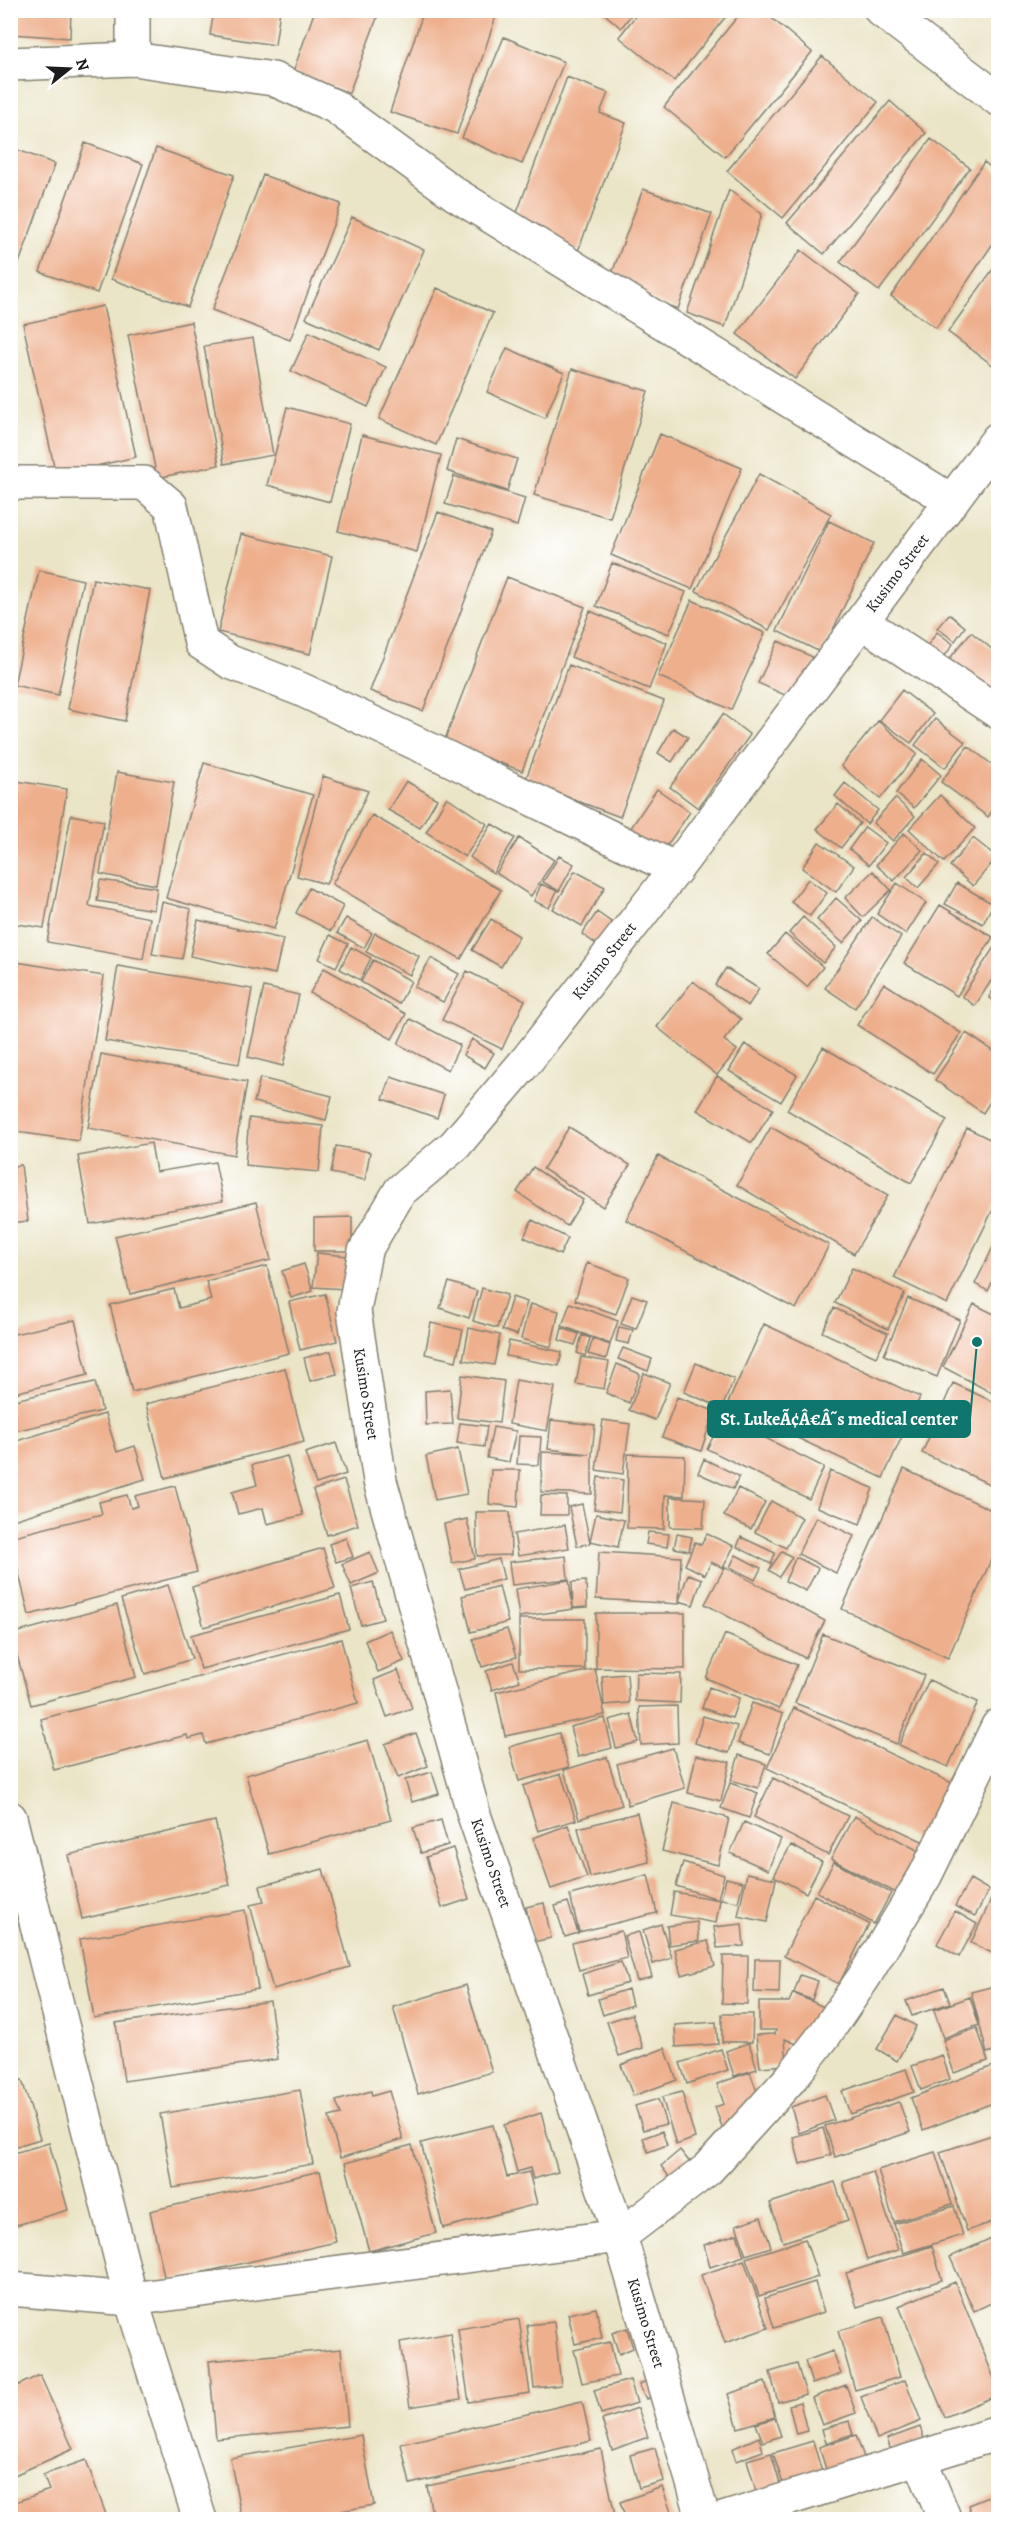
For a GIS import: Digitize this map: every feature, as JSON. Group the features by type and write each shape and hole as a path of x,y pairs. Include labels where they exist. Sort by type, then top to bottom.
{"street":[{"path":"133,10 133,58"},
{"path":"881,10 999,99"},
{"path":"10,64 133,58 273,79 334,106 455,194 952,501"},
{"name":"Kusimo Street","path":"704,2520 620,2236 474,1815 380,1481 354,1311 365,1251 400,1191 455,1145 534,1051 676,869 999,439"},
{"path":"10,483 144,483 171,506 201,643 230,662 300,689 676,869"},
{"path":"862,622 999,712"},
{"path":"10,2289 131,2299 620,2236 708,2169 791,2078 826,2033 864,1977 925,1876 999,1726"},
{"path":"10,1818 131,2299 200,2520"},
{"path":"720,2520 999,2433"},
{"path":"920,2459 945,2520"}],"building":[{"path":"10,10 71,10 70,38 10,34"},
{"path":"214,10 280,10 275,45 210,35"},
{"path":"315,10 380,10 349,93 293,72"},
{"path":"424,10 489,10 497,13 457,134 390,112"},
{"path":"600,10 635,10 621,28"},
{"path":"640,10 731,10 674,81 619,37"},
{"path":"743,10 762,10 812,52 725,157 664,107"},
{"path":"983,10 998,10 998,23"},
{"path":"504,37 564,62 522,164 462,138"},
{"path":"822,56 878,102 783,218 727,171"},
{"path":"567,77 608,93 600,113 626,123 578,251 512,226"},
{"path":"890,101 926,133 824,254 787,223"},
{"path":"931,139 970,168 879,291 840,262"},
{"path":"85,143 143,164 97,293 40,272"},
{"path":"10,147 55,164 11,285 10,285"},
{"path":"156,148 234,175 188,307 111,279"},
{"path":"984,162 998,173 998,236 936,328 891,296"},
{"path":"263,175 341,204 290,340 212,310"},
{"path":"643,189 712,214 678,309 608,284"},
{"path":"729,190 762,214 725,327 687,313"},
{"path":"352,217 424,250 379,350 306,318"},
{"path":"801,250 859,294 795,379 737,334"},
{"path":"998,262 998,369 948,332"},
{"path":"437,288 493,313 436,445 379,419"},
{"path":"103,306 136,457 56,475 23,324"},
{"path":"191,322 219,465 157,478 128,335"},
{"path":"309,332 386,367 368,407 291,371"},
{"path":"253,338 273,455 224,464 204,346"},
{"path":"507,348 564,373 545,418 487,392"},
{"path":"572,369 648,391 610,518 534,495"},
{"path":"287,407 350,424 330,502 267,485"},
{"path":"660,434 742,468 692,589 611,555"},
{"path":"362,435 441,455 417,552 338,531"},
{"path":"456,439 517,459 507,491 447,471"},
{"path":"759,474 831,514 769,630 696,591"},
{"path":"454,476 525,498 517,526 445,504"},
{"path":"438,512 491,532 423,711 370,691"},
{"path":"829,521 874,543 822,653 777,631"},
{"path":"241,534 332,556 310,654 218,632"},
{"path":"612,563 686,592 669,634 596,606"},
{"path":"39,570 83,580 58,695 14,685"},
{"path":"507,577 585,607 522,771 444,742"},
{"path":"93,579 150,590 125,721 68,709"},
{"path":"692,600 765,633 731,710 658,676"},
{"path":"590,611 667,643 649,689 571,657"},
{"path":"949,614 965,627 955,641 937,628"},
{"path":"937,632 953,644 940,664 923,652"},
{"path":"971,632 998,654 998,679 983,699 943,667"},
{"path":"778,641 817,659 798,701 758,683"},
{"path":"569,665 664,701 620,817 525,781"},
{"path":"902,690 933,714 911,743 879,720"},
{"path":"723,714 750,735 698,808 670,787"},
{"path":"935,719 965,742 945,768 915,745"},
{"path":"878,721 917,754 880,799 841,766"},
{"path":"673,728 688,737 672,762 658,753"},
{"path":"968,746 998,769 998,803 988,817 941,782"},
{"path":"922,759 941,775 914,808 896,793"},
{"path":"204,763 313,795 274,929 166,898"},
{"path":"117,772 174,782 156,885 100,874"},
{"path":"323,776 368,791 326,884 297,876"},
{"path":"10,780 67,789 44,928 10,923"},
{"path":"406,781 437,799 420,828 388,810"},
{"path":"845,783 878,810 867,824 835,796"},
{"path":"657,789 690,812 659,857 626,835"},
{"path":"940,795 975,828 944,862 909,829"},
{"path":"447,797 487,824 465,857 426,832"},
{"path":"895,798 915,816 893,841 873,823"},
{"path":"838,804 860,823 841,848 817,829"},
{"path":"71,815 104,821 89,906 150,918 143,959 47,942"},
{"path":"372,815 501,890 461,959 332,884"},
{"path":"492,824 515,838 493,873 470,857"},
{"path":"865,827 886,843 869,865 849,849"},
{"path":"904,833 922,850 894,881 876,865"},
{"path":"519,838 554,860 531,896 496,873"},
{"path":"973,838 997,857 973,886 950,866"},
{"path":"819,842 854,866 836,892 802,868"},
{"path":"927,853 939,864 918,888 906,877"},
{"path":"559,856 574,864 559,891 543,882"},
{"path":"575,871 605,887 582,926 553,909"},
{"path":"873,871 891,890 863,917 845,898"},
{"path":"808,879 827,893 810,916 791,902"},
{"path":"100,880 157,888 154,910 97,901"},
{"path":"897,883 926,903 906,934 877,914"},
{"path":"957,883 993,904 983,924 945,904"},
{"path":"541,884 557,891 549,908 534,901"},
{"path":"309,888 343,906 331,931 296,913"},
{"path":"836,898 862,921 843,943 817,920"},
{"path":"162,902 191,909 182,959 152,954"},
{"path":"940,905 993,937 957,996 904,963"},
{"path":"597,912 618,927 603,949 582,934"},
{"path":"803,917 836,947 823,963 789,933"},
{"path":"872,917 901,937 855,1008 825,988"},
{"path":"346,918 372,933 364,948 337,933"},
{"path":"491,919 519,936 501,967 472,950"},
{"path":"198,920 283,939 275,974 190,956"},
{"path":"375,933 419,956 410,975 366,952"},
{"path":"785,934 823,967 807,987 768,954"},
{"path":"330,935 348,944 336,967 319,959"},
{"path":"998,941 998,970 975,1006 962,996"},
{"path":"351,947 371,958 360,980 340,969"},
{"path":"431,958 459,974 443,1002 414,987"},
{"path":"373,960 411,981 399,1004 361,982"},
{"path":"10,961 104,976 79,1141 10,1131"},
{"path":"118,966 252,989 239,1064 105,1041"},
{"path":"324,968 406,1014 392,1039 310,993"},
{"path":"726,968 759,989 748,1006 715,985"},
{"path":"467,971 525,1000 502,1049 442,1020"},
{"path":"693,981 741,1019 724,1040 737,1050 717,1075 657,1027"},
{"path":"998,982 998,1004 989,997"},
{"path":"884,983 961,1033 933,1074 857,1025"},
{"path":"264,987 299,995 283,1066 248,1057"},
{"path":"410,1019 460,1045 448,1070 398,1044"},
{"path":"966,1033 998,1054 998,1089 983,1113 935,1080"},
{"path":"472,1039 494,1053 485,1068 463,1055"},
{"path":"745,1044 797,1075 781,1102 729,1071"},
{"path":"823,1047 947,1120 911,1183 787,1110"},
{"path":"101,1054 247,1082 234,1155 88,1128"},
{"path":"717,1076 773,1109 752,1143 697,1110"},
{"path":"391,1077 444,1095 437,1118 383,1099"},
{"path":"260,1078 332,1096 326,1120 254,1102"},
{"path":"249,1118 323,1126 319,1172 245,1165"},
{"path":"569,1127 630,1165 603,1207 543,1169"},
{"path":"771,1127 888,1195 854,1254 737,1185"},
{"path":"967,1128 998,1143 998,1199 947,1304 894,1278"},
{"path":"151,1143 156,1172 215,1162 223,1201 90,1224 78,1156"},
{"path":"336,1146 370,1152 365,1180 331,1173"},
{"path":"658,1156 829,1245 796,1309 626,1220"},
{"path":"21,1165 28,1221 10,1223 10,1167"},
{"path":"533,1167 583,1200 567,1226 517,1192"},
{"path":"256,1202 271,1260 130,1294 115,1236"},
{"path":"352,1217 352,1251 314,1251 314,1218"},
{"path":"532,1220 568,1238 560,1255 524,1237"},
{"path":"998,1237 998,1270 988,1291 975,1284"},
{"path":"317,1253 348,1256 345,1289 313,1287"},
{"path":"587,1263 629,1278 616,1314 575,1300"},
{"path":"304,1264 313,1291 291,1298 282,1271"},
{"path":"267,1266 289,1353 132,1392 110,1305 174,1289 179,1308 211,1300 206,1281"},
{"path":"852,1268 905,1293 888,1329 835,1303"},
{"path":"449,1282 477,1291 469,1318 440,1308"},
{"path":"482,1288 507,1295 497,1328 473,1321"},
{"path":"325,1294 337,1341 300,1350 289,1302"},
{"path":"632,1295 647,1300 636,1329 621,1324"},
{"path":"512,1297 527,1302 517,1335 502,1330"},
{"path":"908,1298 960,1320 937,1377 884,1355"},
{"path":"570,1303 618,1321 610,1344 562,1326"},
{"path":"530,1304 559,1311 551,1347 521,1339"},
{"path":"974,1304 998,1316 998,1396 943,1367"},
{"path":"834,1308 888,1333 876,1357 822,1332"},
{"path":"75,1320 88,1375 10,1394 10,1335"},
{"path":"431,1323 463,1330 456,1361 425,1354"},
{"path":"764,1324 920,1397 883,1478 727,1405"},
{"path":"619,1327 633,1330 629,1344 616,1341"},
{"path":"469,1328 500,1335 494,1365 463,1360"},
{"path":"562,1328 579,1334 575,1345 559,1340"},
{"path":"582,1335 590,1338 585,1356 577,1353"},
{"path":"593,1339 610,1345 606,1359 588,1354"},
{"path":"509,1341 562,1352 559,1366 506,1356"},
{"path":"623,1348 652,1359 648,1371 618,1359"},
{"path":"331,1351 337,1374 310,1381 304,1358"},
{"path":"581,1357 609,1362 604,1389 576,1384"},
{"path":"696,1363 734,1379 722,1408 684,1392"},
{"path":"617,1364 640,1374 629,1403 606,1393"},
{"path":"285,1368 304,1442 165,1478 146,1404"},
{"path":"644,1373 670,1383 655,1420 629,1410"},
{"path":"462,1375 504,1381 499,1423 457,1418"},
{"path":"516,1380 555,1387 547,1431 509,1424"},
{"path":"95,1382 102,1411 10,1432 10,1401"},
{"path":"953,1383 998,1404 998,1488 922,1453"},
{"path":"450,1389 453,1424 426,1425 425,1391"},
{"path":"677,1397 714,1411 701,1451 662,1437"},
{"path":"105,1414 117,1452 135,1446 145,1479 10,1521 10,1443"},
{"path":"723,1417 824,1467 809,1499 707,1449"},
{"path":"551,1420 595,1425 592,1494 541,1492 542,1452 589,1454 548,1449"},
{"path":"603,1420 630,1424 623,1474 596,1470"},
{"path":"460,1423 487,1426 484,1447 457,1443"},
{"path":"493,1427 516,1431 509,1462 487,1458"},
{"path":"519,1436 541,1437 539,1465 517,1464"},
{"path":"336,1443 346,1474 316,1484 305,1453"},
{"path":"458,1449 467,1494 435,1500 426,1456"},
{"path":"628,1454 685,1456 684,1496 665,1495 664,1529 627,1528"},
{"path":"287,1456 303,1515 267,1524 263,1508 238,1514 232,1492 257,1485 252,1465"},
{"path":"704,1459 739,1476 733,1489 698,1473"},
{"path":"904,1469 998,1513 998,1544 948,1658 842,1609"},
{"path":"491,1470 520,1470 518,1507 489,1504"},
{"path":"830,1471 873,1488 860,1524 817,1507"},
{"path":"598,1477 623,1480 620,1512 594,1509"},
{"path":"344,1480 358,1525 327,1535 313,1490"},
{"path":"175,1486 197,1572 29,1615 10,1537 102,1514 99,1502 127,1495 131,1508 138,1506 135,1496"},
{"path":"738,1488 765,1502 751,1529 724,1516"},
{"path":"541,1495 567,1496 567,1515 540,1515"},
{"path":"670,1497 705,1499 703,1528 670,1527"},
{"path":"771,1501 802,1518 786,1548 755,1532"},
{"path":"582,1504 590,1543 577,1546 569,1507"},
{"path":"476,1512 510,1512 511,1555 477,1556"},
{"path":"596,1514 624,1520 618,1547 590,1541"},
{"path":"816,1517 854,1536 836,1573 798,1554"},
{"path":"467,1519 475,1559 452,1563 444,1524"},
{"path":"565,1525 569,1548 518,1556 514,1534"},
{"path":"648,1532 669,1534 667,1547 646,1544"},
{"path":"677,1534 692,1537 689,1551 674,1548"},
{"path":"707,1534 734,1546 723,1568 711,1562 705,1575 685,1565 695,1542 701,1545"},
{"path":"741,1537 775,1553 771,1564 737,1547"},
{"path":"346,1538 353,1557 336,1562 329,1544"},
{"path":"323,1548 335,1588 204,1627 192,1587"},
{"path":"782,1551 792,1557 779,1577 769,1570"},
{"path":"370,1552 379,1573 351,1585 342,1564"},
{"path":"599,1552 681,1557 679,1604 596,1599"},
{"path":"736,1555 761,1568 755,1580 730,1567"},
{"path":"566,1556 568,1579 512,1585 509,1562"},
{"path":"796,1557 818,1568 806,1591 785,1581"},
{"path":"499,1559 504,1579 465,1589 459,1569"},
{"path":"725,1567 825,1621 805,1658 705,1604"},
{"path":"688,1574 702,1579 693,1605 679,1601"},
{"path":"569,1580 573,1609 519,1617 515,1589"},
{"path":"586,1581 587,1607 573,1608 572,1582"},
{"path":"373,1582 383,1619 361,1625 351,1588"},
{"path":"168,1585 192,1659 145,1674 121,1599"},
{"path":"499,1586 508,1622 471,1632 462,1596"},
{"path":"340,1595 349,1629 201,1669 191,1635"},
{"path":"117,1605 136,1677 31,1705 11,1634"},
{"path":"596,1613 685,1613 685,1669 596,1668"},
{"path":"519,1619 585,1619 585,1669 519,1669"},
{"path":"507,1629 516,1657 482,1667 473,1639"},
{"path":"390,1630 404,1661 378,1672 365,1641"},
{"path":"725,1634 797,1665 779,1709 706,1678"},
{"path":"823,1634 924,1675 897,1744 795,1703"},
{"path":"341,1639 358,1703 206,1744 203,1735 188,1739 187,1735 54,1770 41,1719"},
{"path":"513,1662 520,1681 492,1690 486,1671"},
{"path":"595,1669 605,1715 505,1736 496,1692"},
{"path":"398,1670 412,1708 387,1717 374,1680"},
{"path":"636,1673 681,1674 680,1703 635,1701"},
{"path":"627,1674 629,1703 604,1705 602,1676"},
{"path":"929,1680 978,1702 948,1767 899,1745"},
{"path":"709,1687 739,1698 732,1718 702,1708"},
{"path":"752,1703 783,1714 770,1754 738,1743"},
{"path":"677,1706 678,1743 641,1745 639,1707"},
{"path":"794,1708 952,1783 924,1842 767,1768"},
{"path":"631,1714 638,1742 616,1748 609,1720"},
{"path":"703,1716 737,1726 729,1753 695,1743"},
{"path":"605,1718 612,1748 578,1757 570,1727"},
{"path":"416,1733 428,1766 398,1778 385,1744"},
{"path":"559,1733 569,1767 519,1781 509,1747"},
{"path":"368,1740 391,1820 269,1854 246,1775"},
{"path":"673,1748 685,1788 628,1805 617,1764"},
{"path":"696,1755 730,1762 721,1801 688,1793"},
{"path":"739,1755 766,1764 758,1788 731,1780"},
{"path":"607,1757 622,1805 579,1819 564,1770"},
{"path":"432,1772 439,1794 412,1802 405,1780"},
{"path":"561,1774 576,1820 538,1831 523,1786"},
{"path":"773,1778 848,1816 828,1855 754,1817"},
{"path":"730,1783 758,1793 749,1818 721,1808"},
{"path":"674,1803 729,1818 718,1865 662,1851"},
{"path":"637,1813 649,1862 590,1877 578,1828"},
{"path":"854,1816 919,1851 896,1893 831,1859"},
{"path":"441,1820 448,1845 421,1853 413,1828"},
{"path":"215,1821 230,1885 82,1919 68,1855"},
{"path":"744,1822 781,1839 768,1870 730,1853"},
{"path":"568,1825 587,1877 551,1889 533,1838"},
{"path":"791,1845 822,1862 806,1893 774,1876"},
{"path":"453,1848 469,1899 442,1908 426,1857"},
{"path":"683,1862 724,1875 718,1899 676,1886"},
{"path":"834,1862 891,1893 874,1924 817,1892"},
{"path":"323,1869 350,1967 273,1989 250,1905 264,1902 260,1886"},
{"path":"747,1873 776,1879 767,1922 738,1916"},
{"path":"648,1875 657,1913 579,1932 570,1895"},
{"path":"726,1878 743,1882 738,1902 721,1899"},
{"path":"970,1879 989,1890 975,1916 955,1906"},
{"path":"998,1884 998,1956 971,1943"},
{"path":"674,1892 720,1900 716,1923 670,1915"},
{"path":"814,1895 869,1924 839,1984 784,1956"},
{"path":"568,1902 578,1933 565,1937 555,1906"},
{"path":"544,1903 551,1938 533,1942 526,1907"},
{"path":"245,1910 258,1989 94,2018 80,1939"},
{"path":"955,1911 977,1924 959,1957 937,1944"},
{"path":"697,1922 699,1941 669,1945 667,1926"},
{"path":"661,1924 672,1958 653,1964 643,1930"},
{"path":"742,1924 744,1946 717,1948 714,1927"},
{"path":"621,1931 627,1958 579,1970 572,1943"},
{"path":"639,1932 652,1977 637,1981 624,1936"},
{"path":"708,1941 715,1966 681,1975 675,1949"},
{"path":"723,1956 748,1956 747,2004 722,2003"},
{"path":"755,1959 780,1959 779,1993 754,1992"},
{"path":"621,1962 628,1983 588,1995 582,1974"},
{"path":"800,1975 818,1981 812,2000 794,1993"},
{"path":"466,1985 492,2072 418,2094 393,2007"},
{"path":"998,1985 998,2050 987,2053 971,1992"},
{"path":"944,1987 950,2003 912,2016 906,2001"},
{"path":"628,1989 632,2005 603,2015 598,1999"},
{"path":"793,1993 826,2008 808,2049 785,2039 787,2065 760,2067 756,2035 775,2034 776,2030 759,2030 759,2002 789,2002"},
{"path":"970,1997 979,2025 943,2038 934,2010"},
{"path":"270,2001 278,2059 124,2081 116,2023"},
{"path":"632,2014 643,2048 619,2056 607,2022"},
{"path":"722,2014 753,2014 752,2042 722,2042"},
{"path":"897,2015 916,2026 897,2061 877,2049"},
{"path":"716,2022 718,2044 676,2047 675,2025"},
{"path":"977,2028 988,2061 954,2073 943,2040"},
{"path":"749,2043 757,2069 734,2076 726,2051"},
{"path":"665,2048 677,2080 633,2096 621,2065"},
{"path":"721,2049 728,2070 687,2084 680,2063"},
{"path":"942,2055 950,2079 921,2090 912,2066"},
{"path":"998,2064 998,2101 923,2130 911,2098"},
{"path":"906,2069 914,2092 850,2114 842,2091"},
{"path":"750,2072 762,2106 729,2119 731,2124 722,2127 715,2107 724,2104 717,2084"},
{"path":"22,2080 40,2139 10,2148 10,2083"},
{"path":"300,2090 313,2164 173,2188 160,2114"},
{"path":"371,2091 372,2096 389,2091 403,2139 340,2158 329,2117 341,2114 336,2101"},
{"path":"682,2092 695,2138 676,2145 662,2097"},
{"path":"825,2095 834,2120 799,2133 791,2107"},
{"path":"658,2099 666,2124 643,2130 635,2106"},
{"path":"899,2102 910,2132 835,2157 825,2126"},
{"path":"541,2113 558,2172 533,2179 530,2168 517,2172 504,2125"},
{"path":"493,2125 507,2177 529,2172 537,2204 443,2228 421,2143"},
{"path":"823,2128 831,2155 800,2164 793,2137"},
{"path":"662,2131 667,2145 648,2152 643,2138"},
{"path":"998,2133 998,2220 967,2231 940,2152"},
{"path":"49,2143 68,2210 10,2227 10,2154"},
{"path":"412,2145 436,2233 369,2251 345,2163"},
{"path":"680,2150 696,2170 676,2186 661,2166"},
{"path":"935,2152 952,2204 894,2222 878,2170"},
{"path":"320,2171 336,2242 165,2281 150,2211"},
{"path":"873,2172 898,2250 867,2260 843,2182"},
{"path":"835,2182 848,2221 783,2242 770,2203"},
{"path":"954,2206 963,2235 903,2253 894,2224"},
{"path":"761,2217 771,2247 746,2255 736,2225"},
{"path":"737,2234 744,2256 710,2267 704,2245"},
{"path":"998,2235 998,2300 974,2311 950,2257"},
{"path":"805,2239 818,2277 759,2296 746,2258"},
{"path":"932,2246 942,2280 857,2307 846,2273"},
{"path":"744,2260 768,2328 725,2343 701,2275"},
{"path":"815,2282 824,2312 774,2328 765,2298"},
{"path":"955,2282 998,2388 998,2395 945,2417 899,2306"},
{"path":"596,2308 602,2338 575,2344 568,2314"},
{"path":"883,2317 900,2377 855,2390 838,2331"},
{"path":"519,2319 530,2393 469,2402 458,2329"},
{"path":"554,2322 561,2385 534,2388 527,2325"},
{"path":"627,2328 633,2348 619,2354 612,2333"},
{"path":"450,2333 461,2399 410,2407 400,2342"},
{"path":"610,2342 618,2376 582,2383 574,2350"},
{"path":"341,2349 348,2426 216,2439 209,2361"},
{"path":"833,2351 841,2374 812,2384 805,2361"},
{"path":"797,2364 806,2394 778,2402 770,2372"},
{"path":"40,2375 73,2449 10,2477 10,2389"},
{"path":"652,2379 659,2394 646,2399 639,2384"},
{"path":"630,2380 637,2403 601,2414 594,2390"},
{"path":"905,2380 921,2421 877,2439 861,2397"},
{"path":"765,2382 775,2417 738,2428 728,2394"},
{"path":"846,2385 856,2413 822,2425 812,2398"},
{"path":"582,2401 591,2441 410,2484 401,2444"},
{"path":"800,2402 807,2431 796,2434 789,2405"},
{"path":"638,2408 648,2437 612,2450 602,2420"},
{"path":"775,2418 781,2436 763,2442 756,2424"},
{"path":"849,2421 853,2434 826,2443 822,2429"},
{"path":"920,2427 928,2450 895,2462 887,2439"},
{"path":"361,2435 374,2505 291,2520 242,2520 230,2458"},
{"path":"856,2435 865,2460 827,2472 819,2447"},
{"path":"759,2437 763,2451 736,2461 732,2449"},
{"path":"813,2441 824,2479 785,2490 773,2453"},
{"path":"655,2448 664,2481 639,2488 630,2455"},
{"path":"601,2449 616,2520 433,2520 427,2486"},
{"path":"771,2453 782,2491 758,2498 747,2460"},
{"path":"86,2460 108,2520 10,2520 10,2504 49,2490 43,2475"},
{"path":"662,2487 674,2520 626,2520 620,2502"},
{"path":"998,2493 998,2520 973,2520 968,2505"}],"place":[{"name":"St. LukeÃ¢Â€Â˜s medical center","path":"977,1342"}]}
